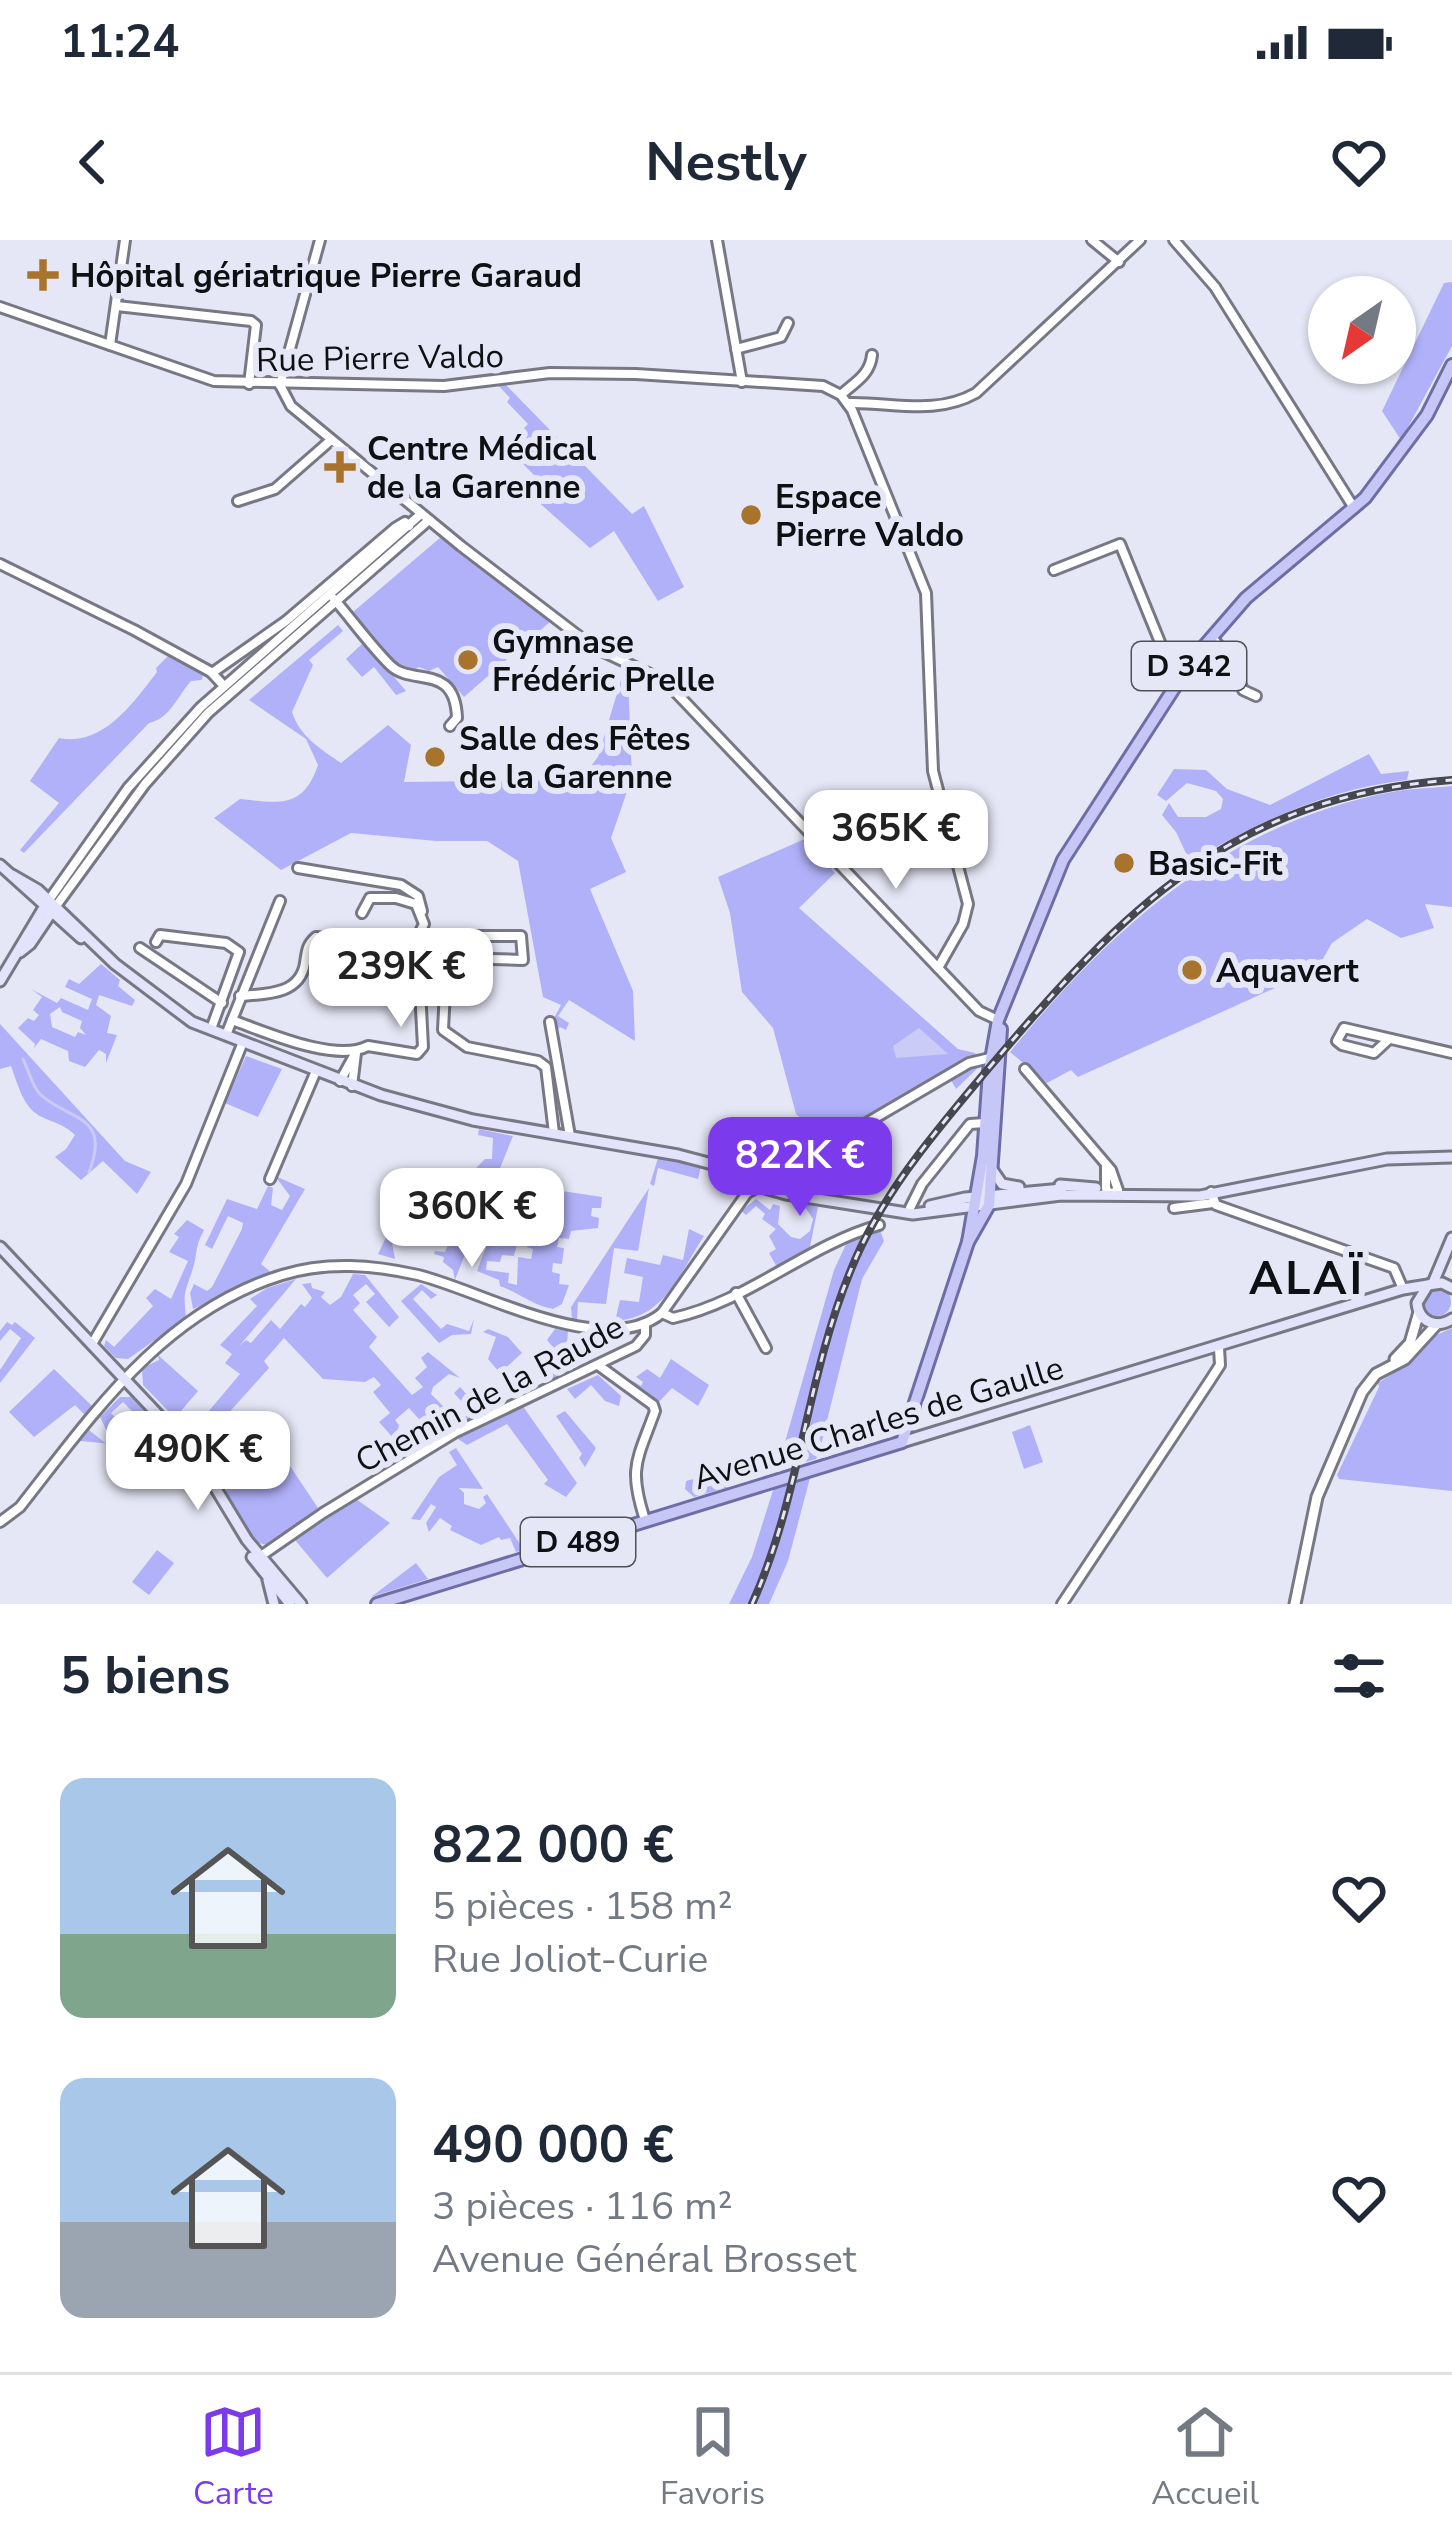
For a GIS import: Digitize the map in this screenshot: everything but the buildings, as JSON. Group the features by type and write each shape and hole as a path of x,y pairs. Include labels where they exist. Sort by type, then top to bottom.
{"main road":[{"name":"D 342","path":"987,1161 990,1058 998,1020 1063,860 1212,637 1260,585 1354,509 1408,444 1452,365"},
{"path":"0,865 170,1008 340,1082 444,1114 704,1161 758,1186 852,1206 913,1214 983,1200"},
{"path":"50,906 67,926 96,947"},
{"path":"35,937 50,906"},
{"path":"0,981 50,906"},
{"path":"20,952 53,925 67,926"},
{"name":"D 342","path":"902,1442 983,1200 1002,1035 998,1020"},
{"path":"987,1161 997,1179 1010,1187 1069,1184 1212,1197 1388,1159 1452,1157"},
{"path":"852,1206 910,1208 1108,1190"},
{"path":"1418,1306 1451,1241"},
{"path":"1451,1241 1444,1273 1451,1287"},
{"path":"0,1247 191,1452 257,1559 274,1604"},
{"name":"Avenue Charles de Gaulle","path":"377,1604 1399,1291 1430,1284 1451,1287"},
{"path":"1399,1291 1406,1292 1424,1319 1437,1324 1452,1319"},
{"path":"257,1559 301,1604"},
{"path":"268,1580 290,1604"}],"street":[{"path":"110,345 125,240"},
{"path":"320,240 280,385 291,406 425,518 593,647 661,677 979,1011 998,1020"},
{"path":"717,240 742,382"},
{"path":"1092,240 1119,262"},
{"name":"Rue Pierre Valdo","path":"0,308 214,381 444,386 550,373 636,374 823,386 845,399 919,408 964,400 1140,240"},
{"path":"1174,240 1215,287 1354,509"},
{"path":"117,306 251,321 256,326 248,384"},
{"path":"736,349 782,337 788,323"},
{"path":"872,355 871,367 845,399 926,592 933,771 968,904 963,924 938,968"},
{"path":"238,501 275,489 331,440"},
{"path":"50,906 128,788 227,689 409,526 425,518"},
{"path":"212,673 331,595 425,518"},
{"path":"1054,569 1120,544 1177,684"},
{"path":"0,564 120,622 212,673 227,689"},
{"path":"331,595 392,668 437,679 456,701 457,718 450,726"},
{"path":"1212,637 1233,664 1243,690 1256,696"},
{"path":"298,868 401,885 418,896 424,924 420,936 405,946"},
{"path":"362,913 364,903 376,898 405,900 422,913"},
{"path":"226,1035 280,901"},
{"path":"156,942 160,935 234,946 240,958 211,1029"},
{"path":"456,958 523,960 521,936 458,936 445,989 443,1030 467,1047 538,1061 546,1067 554,1133"},
{"path":"240,996 283,991 295,984 302,975 306,947 316,937 418,951 422,1052 368,1046 356,1053 340,1082"},
{"path":"140,949 222,1003"},
{"path":"232,1020 290,1041 356,1053"},
{"path":"550,1022 570,1136"},
{"path":"1389,1039 1374,1053 1337,1041 1344,1028 1452,1053"},
{"path":"92,1344 186,1184 243,1042"},
{"path":"352,1086 356,1053"},
{"name":"Chemin de la Raude","path":"257,1559 451,1435 639,1343 645,1324 662,1313 747,1192 969,1063 990,1058"},
{"path":"1025,1069 1118,1181 1108,1190"},
{"path":"270,1179 316,1071"},
{"path":"910,1208 922,1184 970,1124 986,1123"},
{"path":"803,1133 807,1159"},
{"path":"1174,1208 1212,1197 1388,1265 1399,1272 1399,1291"},
{"path":"662,1313 673,1318 692,1314 823,1245 879,1225"},
{"path":"0,1522 20,1507 124,1377 194,1320 242,1292 288,1274 335,1266 421,1276 544,1321 615,1327 645,1324"},
{"path":"736,1294 766,1348"},
{"path":"1295,1604 1303,1553 1326,1474 1366,1384 1410,1343 1418,1306"},
{"path":"1388,1365 1405,1359 1437,1324"},
{"path":"1062,1604 1220,1365 1219,1348"},
{"path":"598,1365 655,1411 635,1461 635,1488 645,1520"}],"shaded area":[{"path":"1452,282 1452,346 1401,440 1382,411 1395,384 1416,384 1416,341 1444,283"},
{"path":"497,384 505,384 632,514 644,506 684,587 658,601 614,531 590,548 535,499 546,487 506,447 528,424"},
{"path":"441,537 551,621 464,697 438,667 414,670 394,661 353,612"},
{"path":"338,625 343,631 309,660 313,665 292,712 312,742 341,763 388,725 411,745 404,782 580,780 598,757 623,673 628,678 632,777 611,838 626,872 590,889 633,991 635,1041 569,1000 558,1016 569,1023 566,1030 560,1027 555,1033 553,1020 561,1005 543,997 518,861 487,841 351,833 281,870 214,818 240,799 288,800 312,779 318,765 306,739 249,700"},
{"path":"364,642 406,691 396,695 374,667 362,677 346,659"},
{"path":"168,656 203,674 202,680 191,681 168,712 149,723 24,853 20,850 59,803 30,781 59,738 90,736 116,720"},
{"path":"1369,754 1381,774 1409,771 1407,780 1349,791 1294,809 1190,862 1162,815 1169,803 1178,817 1206,817 1221,809 1223,799 1216,791 1187,783 1166,801 1157,795 1174,769 1206,770 1227,789 1270,805"},
{"path":"1452,786 1452,907 1425,904 1434,928 1401,938 1367,919 1332,943 1317,969 1078,1077 1071,1070 1047,1083 1010,1052 1134,922 1229,853 1337,806 1397,791"},
{"path":"807,838 835,873 799,908 958,1049 975,1053 981,1065 956,1089 947,1073 829,1143 796,1114 773,1028 742,992 730,913 718,877"},
{"path":"101,964 135,1000 132,1006 99,995 96,1005 111,1016 107,1033 117,1035 106,1063 106,1054 99,1050 85,1067 69,1061 68,1051 41,1039 34,1048 18,1028 39,1015 33,1010 42,997 31,989 57,1003 61,998 88,1010 92,999 65,987 69,979 79,984","holes":["60,1007 82,1021 80,1028 86,1035 78,1032 75,1037 52,1027 50,1014"]},
{"path":"0,1024 125,1161 151,1172 137,1194 103,1161 81,1180 55,1157 75,1135 34,1112 11,1066 0,1069"},
{"path":"919,1028 948,1054 896,1058 893,1046"},
{"path":"246,1056 282,1069 258,1117 225,1103"},
{"path":"479,1129 513,1136 487,1200 461,1189 477,1191 482,1170 476,1168 492,1159 493,1138 478,1135"},
{"path":"658,1158 701,1166 698,1179 658,1168 654,1186 650,1184"},
{"path":"416,1175 434,1184 431,1191 481,1213 455,1280 444,1257 434,1254 456,1245 458,1231 448,1232 449,1225 440,1223 438,1230 424,1227 407,1243 427,1199 418,1197 420,1191 415,1189 409,1203 404,1200"},
{"path":"275,1176 305,1189 261,1264 272,1273 193,1309 190,1293 194,1284 207,1291 212,1287 242,1229 243,1223 228,1216 212,1249 205,1245 227,1199 257,1209 268,1186 273,1188 271,1205 282,1210 290,1196"},
{"path":"529,1186 602,1197 601,1208 592,1208 591,1216 599,1218 598,1228 571,1231 569,1239 559,1238 557,1247 564,1248 562,1264 553,1263 552,1272 560,1274 559,1284 569,1285 562,1304 553,1309 477,1271 497,1219 513,1221 515,1211 527,1212 528,1203 522,1201","holes":["518,1240 528,1241 527,1247 533,1249 531,1259 518,1257 517,1285 508,1283 509,1273 486,1270 487,1261 514,1256"]},
{"path":"649,1188 638,1251 614,1248 606,1304 578,1302 577,1320 572,1320 571,1307"},
{"path":"756,1199 770,1210 773,1204 780,1206 778,1224 800,1239 810,1231 813,1219 803,1204 818,1207 810,1247 777,1267 769,1253 776,1249 769,1236 776,1229 762,1219 765,1214 756,1206 746,1215 741,1211"},
{"path":"403,1202 412,1207 408,1226 401,1224 392,1243 395,1259 378,1254"},
{"path":"187,1220 204,1230 185,1292 186,1318 128,1359 116,1358 104,1346 106,1340 114,1347 153,1306 146,1298 155,1289 171,1299 188,1261 169,1252 179,1237 174,1234"},
{"path":"879,1227 884,1241 862,1279 819,1453 816,1459 777,1470 834,1270 849,1238"},
{"path":"689,1229 704,1236 669,1292 646,1312 615,1321 620,1300 639,1302 643,1277 624,1273 627,1258 660,1265 663,1255 683,1260"},
{"path":"353,1274 365,1275 399,1317 389,1327 366,1302 375,1294 366,1284 353,1295 360,1303 353,1310 377,1337 369,1347 412,1395 423,1387 415,1378 427,1367 421,1358 428,1352 460,1378 449,1374 431,1394 458,1421 470,1414 454,1393 460,1387 467,1395 472,1391 489,1410 424,1444 417,1437 427,1428 409,1408 395,1420 399,1425 395,1440 379,1422 390,1413 373,1392 381,1385 374,1377 365,1382 323,1379 284,1338 264,1361 269,1368 215,1428 203,1418 240,1374 225,1363 232,1354 220,1345 257,1306 250,1299 296,1279 240,1345 246,1340 251,1343 271,1320 280,1329 301,1304 305,1307 312,1298 302,1284 311,1283 312,1288 325,1292 321,1297 330,1305 341,1297"},
{"path":"421,1284 437,1295 431,1299 422,1290 413,1299 441,1329 447,1324 469,1331 474,1319 471,1334 452,1335 439,1343 401,1301"},
{"path":"1437,1288 1447,1292 1451,1302 1447,1312 1437,1316 1427,1312 1423,1302 1427,1292"},
{"path":"7,1322 15,1322 35,1338 0,1383 0,1370 21,1338 10,1329 0,1341"},
{"path":"1452,1328 1452,1491 1339,1479 1378,1383 1415,1359 1432,1337"},
{"path":"488,1329 508,1337 522,1353 500,1373 488,1359 496,1337 483,1332"},
{"path":"555,1329 568,1331 565,1374 547,1383 539,1373 560,1356 547,1340"},
{"path":"158,1355 198,1391 175,1418 143,1385 142,1368 159,1360"},
{"path":"671,1359 709,1385 698,1406 672,1388 657,1404 631,1384 641,1386 643,1382 636,1377 647,1369 660,1378"},
{"path":"54,1369 92,1406 85,1415 75,1405 34,1437 9,1412"},
{"path":"598,1375 621,1396 619,1406 605,1401 591,1385 575,1399 567,1389"},
{"path":"120,1397 131,1397 146,1413 140,1419 123,1402 111,1413 128,1431 122,1438 127,1442 152,1418 166,1434 150,1448 168,1468 176,1463 181,1478 113,1454 113,1444 80,1441 89,1430 105,1443 110,1438 100,1417"},
{"path":"522,1405 577,1483 566,1497 544,1484 548,1480 507,1424 467,1445 458,1439"},
{"path":"565,1411 596,1448 585,1467 579,1458 582,1454 556,1416"},
{"path":"1030,1425 1043,1462 1024,1469 1012,1432"},
{"path":"274,1442 318,1508 267,1545 255,1542 225,1494 239,1471"},
{"path":"456,1448 483,1489 459,1488 464,1504 479,1509 487,1494 524,1550 516,1552 510,1538 481,1545 450,1530 452,1526 440,1518 429,1532 426,1523 436,1507 431,1504 420,1520 411,1519 439,1477 457,1465 449,1452"},
{"path":"724,1476 729,1487 694,1497 685,1489 686,1481"},
{"path":"810,1478 788,1561 769,1604 729,1604 752,1557 774,1487"},
{"path":"356,1499 390,1523 327,1578 295,1540"},
{"path":"157,1550 174,1563 149,1595 132,1582"},
{"path":"416,1563 428,1579 371,1597"}],"waterway":[{"path":"23,1059 40,1094 91,1129 95,1153 89,1172"}],"railway":[{"path":"752,1604 781,1522 823,1354 850,1272 893,1190 988,1069 1086,959 1188,871 1244,837 1306,810 1374,791 1452,780"}],"place":[{"name":"Hôpital gériatrique Pierre Garaud","path":"43,275"},
{"name":"Centre Médical de la Garenne","path":"340,467"},
{"name":"Espace Pierre Valdo","path":"751,515"},
{"name":"Gymnase Frédéric Prelle","path":"468,660"},
{"name":"Salle des Fêtes de la Garenne","path":"435,757"},
{"name":"Basic-Fit","path":"1124,863"},
{"name":"Aquavert","path":"1192,970"}],"district":[{"name":"ALAÏ","path":"1307,1278"}]}
